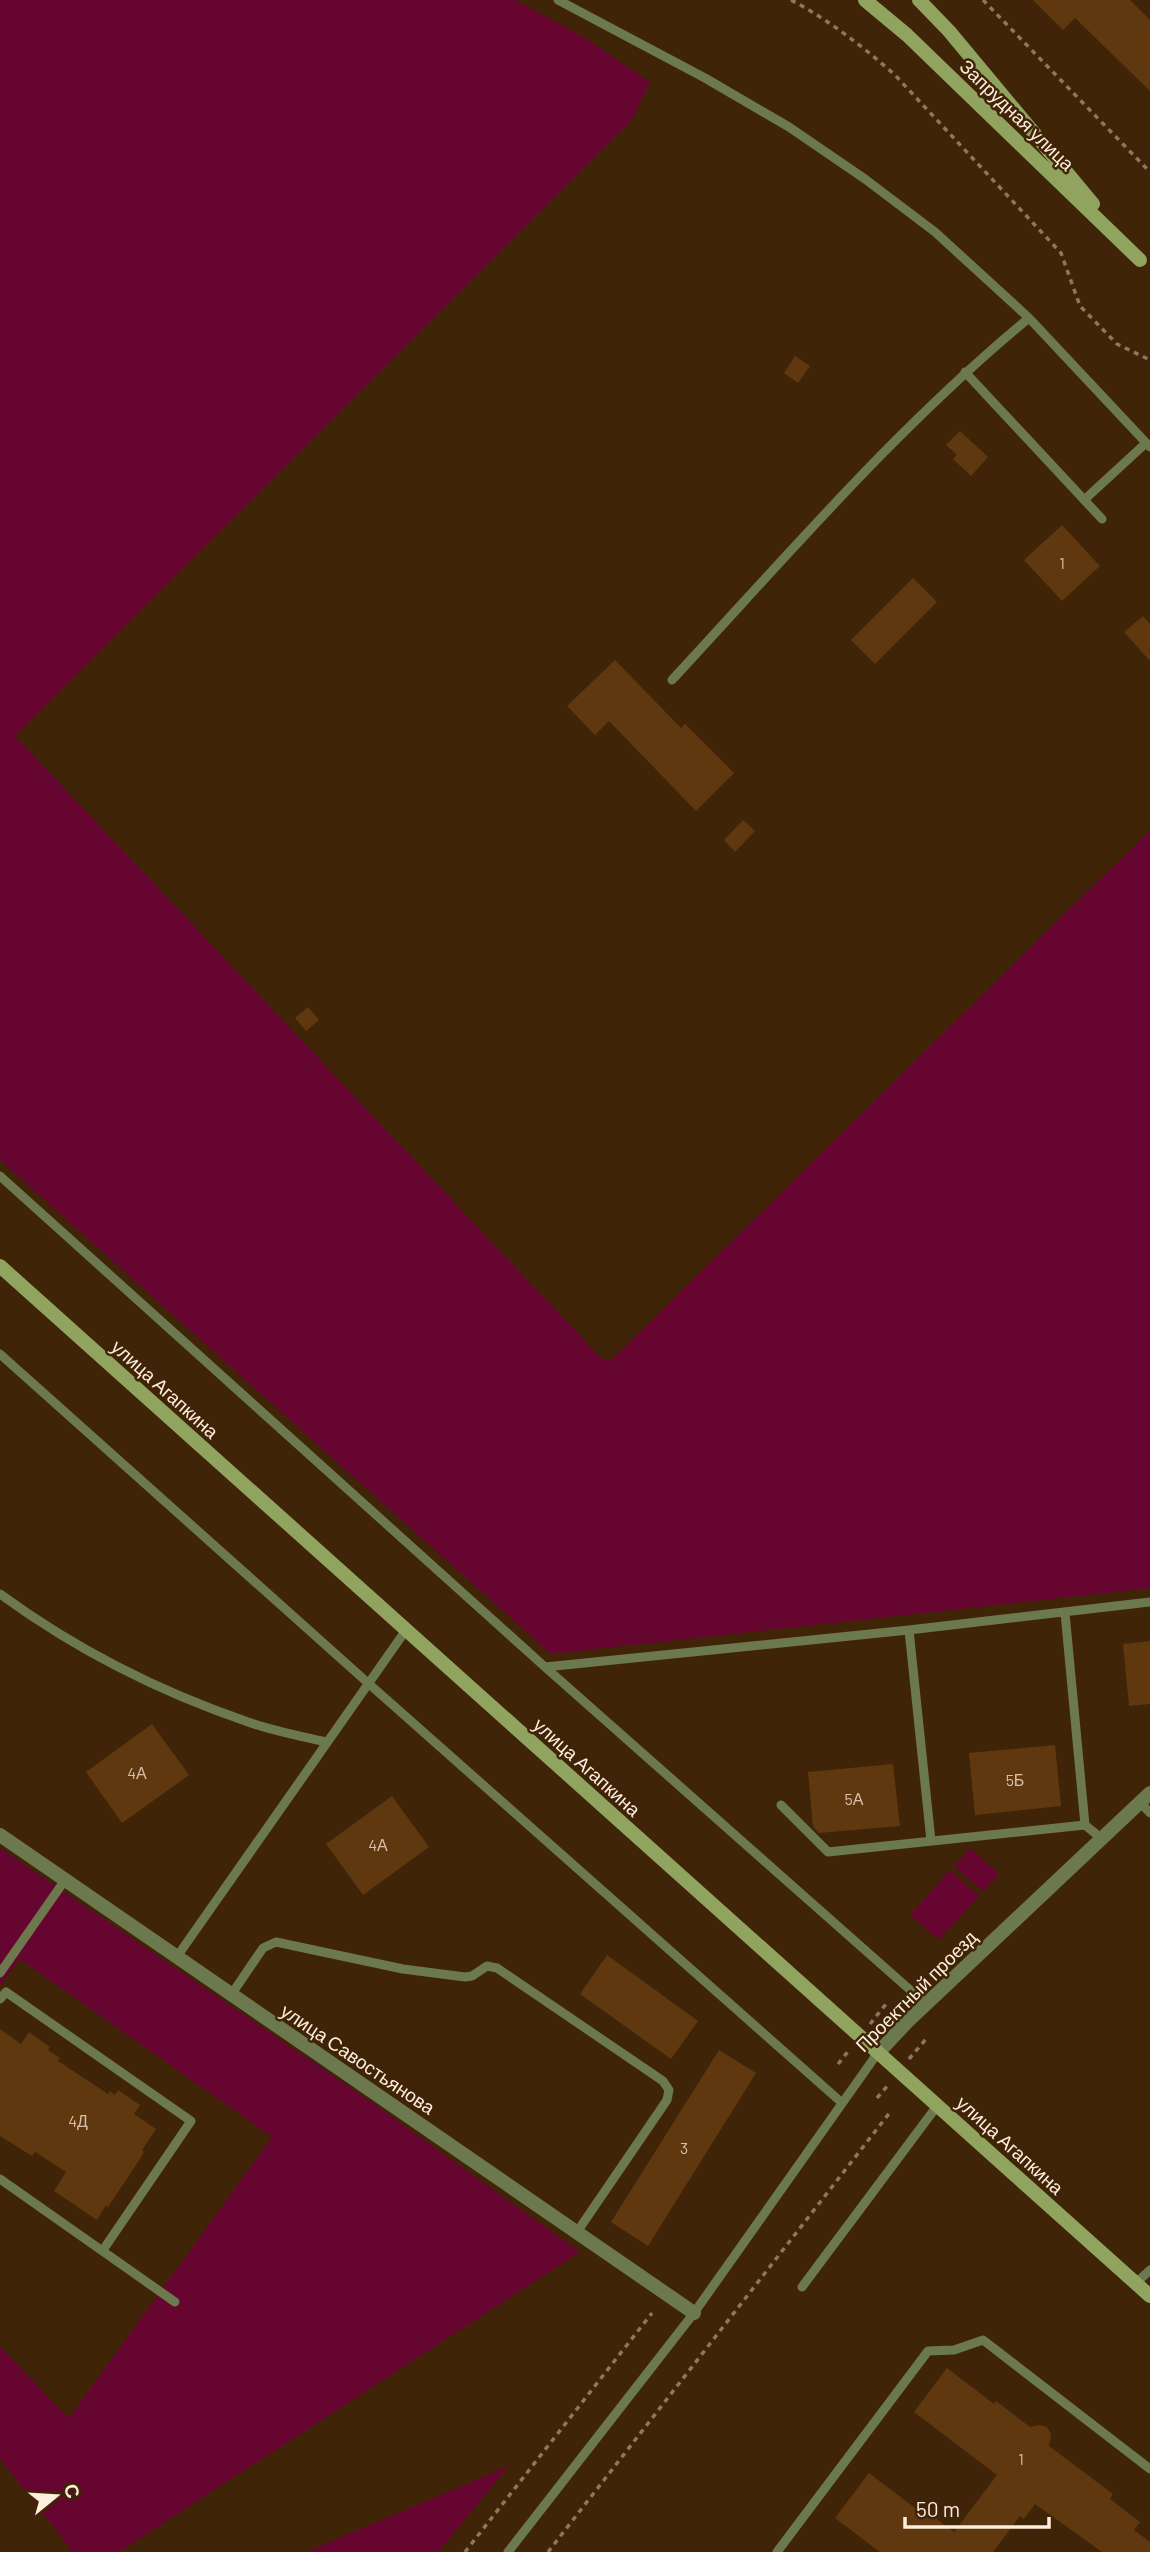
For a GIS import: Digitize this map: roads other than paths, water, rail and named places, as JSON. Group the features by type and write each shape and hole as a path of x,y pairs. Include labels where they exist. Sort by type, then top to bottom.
{"main road":[{"name":"Запрудная улица","path":"865,0 907,34 1145,265"},
{"name":"Запрудная улица","path":"919,0 949,31 1145,265"},
{"name":"улица Агапкина","path":"0,1266 1150,2296"}],"street":[{"name":"Проектный проезд","path":"877,2053 1101,1838 1147,1803"},
{"name":"улица Савостьянова","path":"0,1836 694,2314"}],"lane":[{"path":"558,0 705,78 789,127 865,179 935,232 1029,318 1148,445 1084,500"},
{"path":"672,680 930,405 1029,318"},
{"path":"965,372 1102,519"},
{"path":"0,1177 545,1667 926,2004"},
{"path":"0,1354 841,2102"},
{"path":"0,1594 74,1643 131,1674 250,1723 326,1742"},
{"path":"545,1667 1150,1602"},
{"path":"1065,1613 1085,1825"},
{"path":"176,1958 406,1630"},
{"path":"909,1630 931,1841"},
{"path":"781,1805 828,1852 1085,1825 1101,1838"},
{"path":"0,1973 65,1880"},
{"path":"231,1995 263,1948 276,1942 390,1966 465,1977 491,1966 663,2081 668,2090 667,2100 577,2232"},
{"path":"2,1993 191,2122 103,2250"},
{"name":"Проектный проезд","path":"508,2552 694,2314 877,2053"},
{"path":"802,2287 937,2106"},
{"path":"0,2179 176,2302"},
{"path":"1136,2283 1150,2270"},
{"path":"777,2552 928,2351 954,2350 983,2340 1150,2469"}]}
